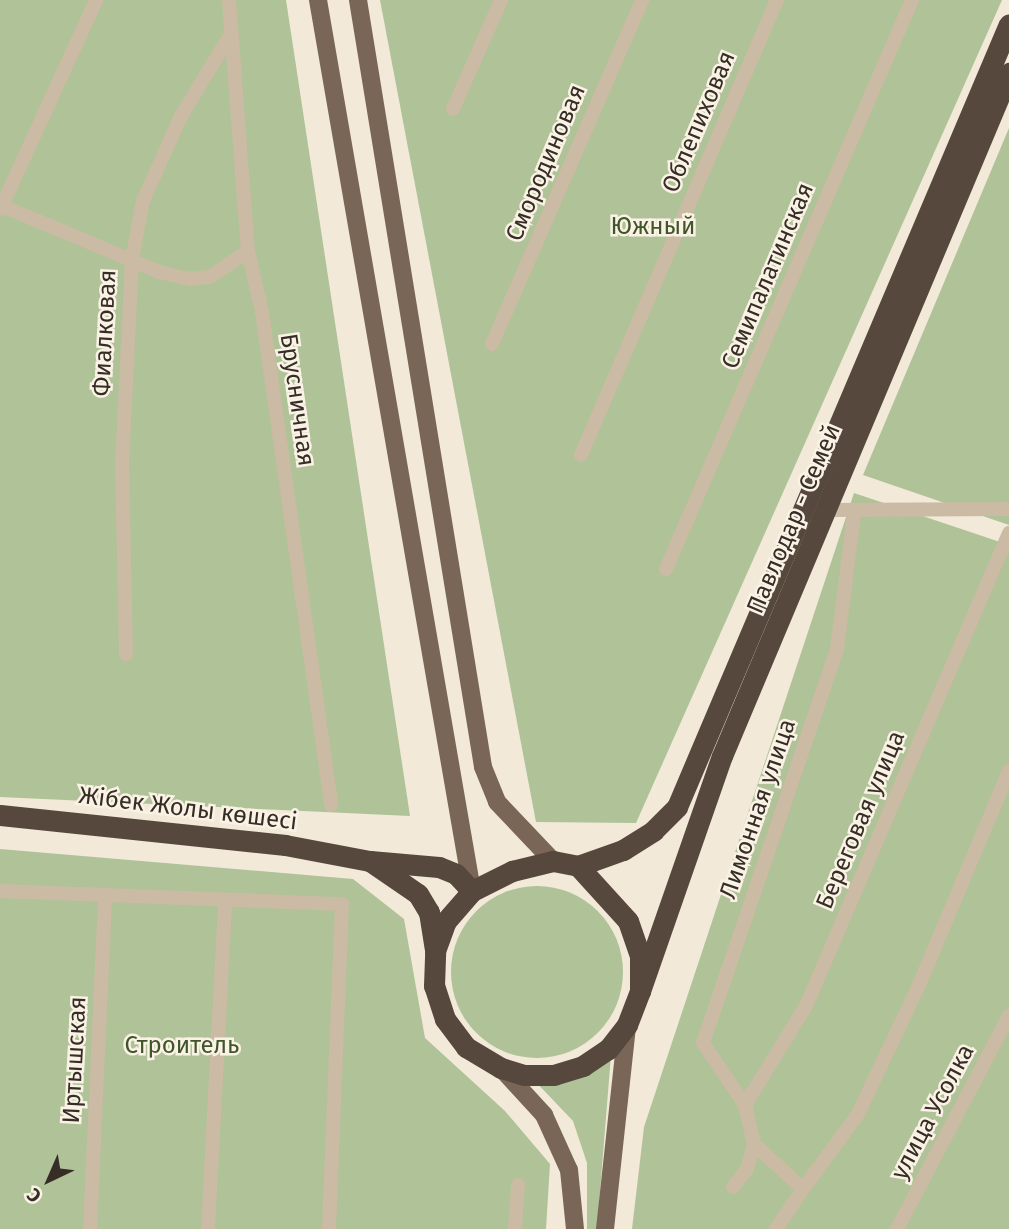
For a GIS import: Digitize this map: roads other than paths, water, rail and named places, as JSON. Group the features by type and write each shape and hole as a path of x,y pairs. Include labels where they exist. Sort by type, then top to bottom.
{"highway":[{"name":"Павлодар - Семей","path":"578,866 623,850 653,831 677,807 1009,24"},
{"name":"Павлодар - Семей","path":"640,991 722,755 828,510 1009,73"},
{"name":"Жібек Жолы көшесі","path":"0,815 285,845 370,861 439,867 456,874 472,891"},
{"name":"Жібек Жолы көшесі","path":"370,861 418,894 429,912 436,951"},
{"path":"553,861 578,866 628,921 640,955 640,991 627,1025 608,1049 583,1066 554,1075 524,1075 501,1068 466,1047 445,1019 434,986 436,951 446,921 472,891 512,871 553,861"}],"main road":[{"path":"318,0 472,891"},
{"path":"358,0 483,767 498,802 553,861"},
{"path":"605,1229 627,1025"},
{"path":"501,1068 544,1115 569,1170 575,1229"}],"street":[{"path":"96,0 2,207 159,272 210,277 247,251"},
{"name":"Брусничная","path":"229,0 229,37 247,251 262,312 331,805"},
{"path":"453,109 501,0"},
{"name":"Смородиновая","path":"492,344 642,0"},
{"name":"Облепиховая","path":"581,455 777,0"},
{"name":"Семипалатинская","path":"666,569 912,0"},
{"name":"Фиалковая","path":"127,654 122,465 132,259 143,201 181,116 229,37"},
{"path":"828,510 854,514 884,509 1009,509"},
{"name":"Лимонная улица","path":"744,1111 704,1043 837,649 854,514"},
{"name":"Береговая улица","path":"744,1111 806,1006 1009,533"},
{"path":"776,1229 858,1114 919,985 1009,771"},
{"path":"0,891 342,904 329,1229"},
{"name":"Иртышская","path":"90,1229 105,894"},
{"path":"208,1229 225,901"},
{"name":"улица Усолка","path":"897,1229 1009,1016"},
{"path":"744,1111 754,1144 803,1189"},
{"path":"733,1187 747,1169 754,1144"},
{"path":"515,1229 518,1185"}],"park label":[{"name":"Южный","path":"653,227"},
{"name":"Строитель","path":"182,1046"}]}
